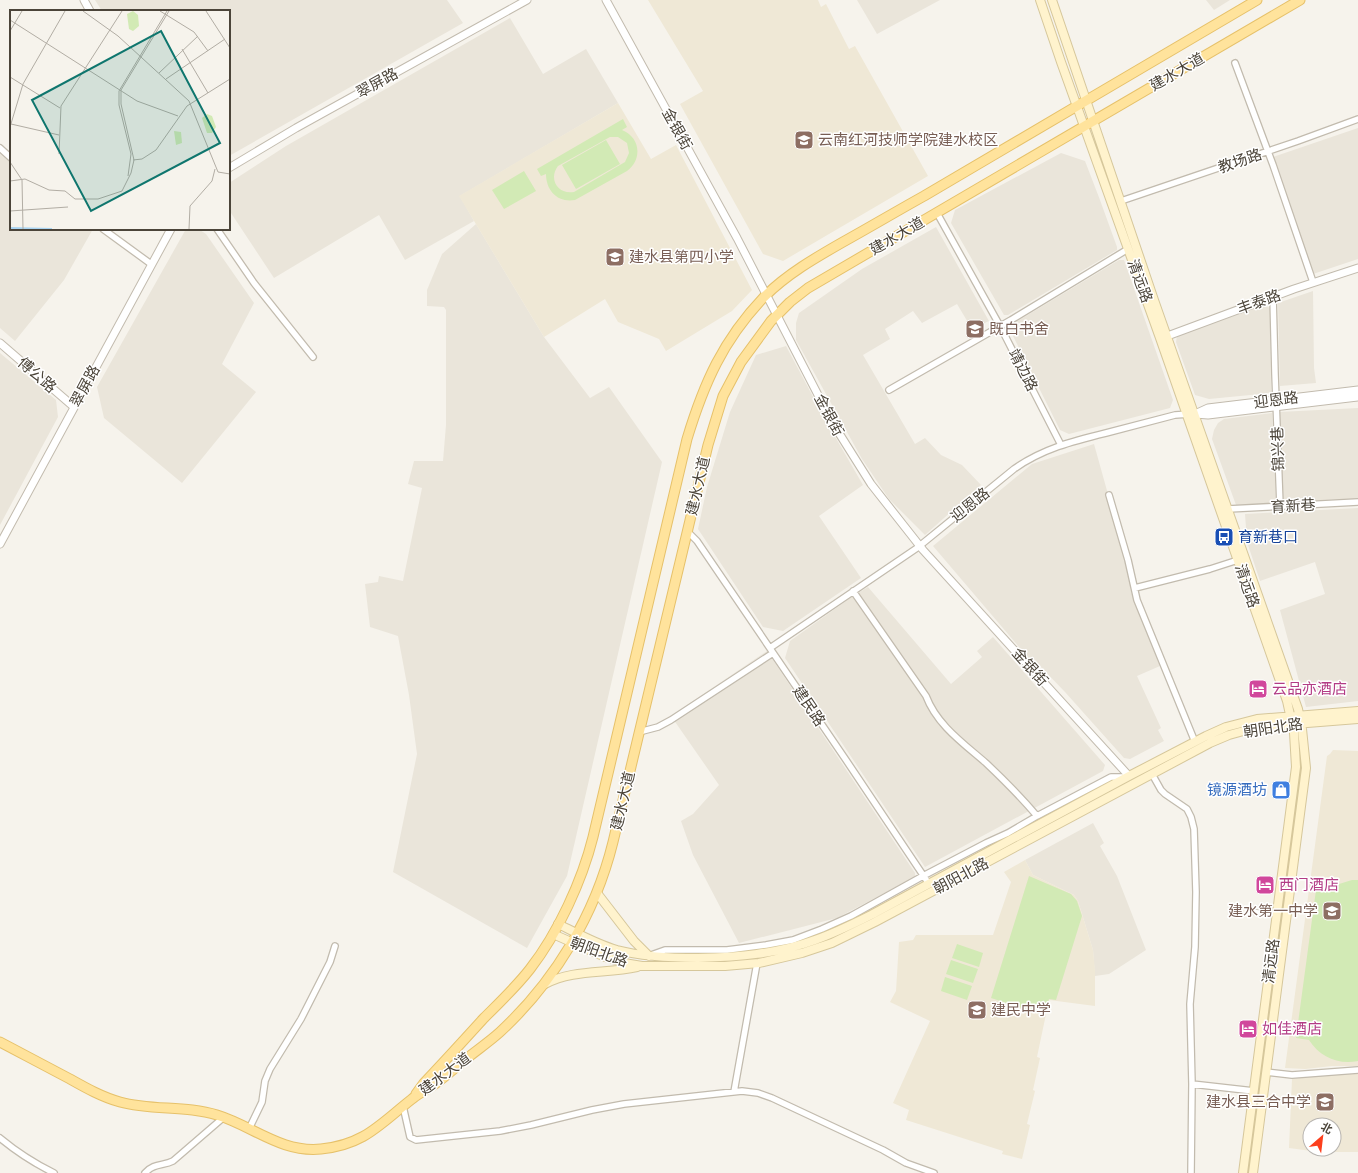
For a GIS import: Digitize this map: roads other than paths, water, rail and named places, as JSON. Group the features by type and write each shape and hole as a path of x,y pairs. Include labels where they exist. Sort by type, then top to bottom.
{"main road":[{"name":"清远路","path":"1040,0 1060,62 1128,249 1164,337"},
{"name":"清远路","path":"1052,0 1121,201 1164,337 1191,414 1238,560 1287,701 1296,720 1296,767 1243,1173"},
{"name":"建水大道","path":"413,1098 424,1083 522,979 539,957 553,934 576,889 590,850 692,421 706,382 723,351 746,318 766,295 785,278 807,263 1257,0"},
{"name":"建水大道","path":"413,1098 435,1084 499,1033 528,1003 556,969 572,943 597,893 610,856 708,445 724,396 741,362 763,331 777,315 799,295 818,281 1300,0"},
{"name":"清远路","path":"1191,414 1228,509 1296,720 1306,768 1253,1173"},
{"name":"朝阳北路","path":"553,934 605,957 642,966 725,966 757,963 802,953 845,937 1210,743 1229,735 1258,727 1358,711"},
{"name":"朝阳北路","path":"558,924 610,948 649,956 673,958 724,958 784,950 842,930 1129,776 1226,727 1246,722 1358,719"},
{"path":"597,893 634,941 649,956"},
{"path":"545,984 566,975 621,971 642,966"},
{"path":"0,1042 98,1094 120,1102 139,1107 203,1112 224,1117 278,1143 306,1149 322,1149 345,1144 361,1138 381,1125 413,1098"}],"street":[{"path":"84,0 89,10"},
{"name":"翠屏路","path":"230,167 296,128 526,0"},
{"name":"金银街","path":"606,0 737,238 829,415 848,449 884,503 919,546 1129,776"},
{"path":"1235,63 1268,151 1313,282"},
{"name":"教场路","path":"1121,201 1358,119"},
{"path":"0,148 10,157"},
{"name":"靖边路","path":"937,213 1000,326 1061,445"},
{"path":"104,230 151,264"},
{"name":"翠屏路","path":"0,544 170,230"},
{"path":"218,230 273,308 313,357"},
{"path":"889,390 1000,326 1128,249"},
{"name":"丰泰路","path":"1164,337 1273,296 1358,268"},
{"name":"锦兴巷","path":"1273,296 1280,506"},
{"name":"傅公路","path":"0,343 74,407"},
{"name":"迎恩路","path":"639,732 658,727 670,720 771,650 919,546 1017,466 1041,453 1061,445 1175,415 1208,415 1358,390"},
{"name":"迎恩路","path":"1276,403 1358,398"},
{"path":"1109,495 1128,560 1137,600 1194,742"},
{"name":"育新巷","path":"1228,509 1358,502"},
{"name":"建民路","path":"687,530 698,541 928,884"},
{"path":"1135,588 1210,569 1238,560"},
{"path":"853,591 926,696 932,710 942,723 988,765 1037,816"},
{"path":"1152,774 1161,790 1187,809 1191,817 1194,830 1196,892 1195,947 1190,1004 1192,1084 1191,1173"},
{"path":"649,956 665,950 727,950 766,946 793,940 852,916 923,876 1008,833 1111,777 1129,776"},
{"path":"1253,912 1277,914"},
{"path":"250,1129 262,1102 265,1081 270,1069 301,1019 330,962 335,946"},
{"path":"734,1092 757,963"},
{"path":"1266,1072 1292,1075 1358,1070"},
{"path":"1192,1084 1254,1091"},
{"path":"403,1106 410,1137 416,1140 500,1131 531,1126 592,1110 624,1104 734,1092 750,1092 772,1098 883,1150 906,1163 934,1173"},
{"path":"145,1173 150,1168 173,1161 224,1117"},
{"path":"0,1138 29,1161 54,1173"}],"place":[{"name":"云南红河技师学院建水校区","path":"804,140"},
{"name":"建水县第四小学","path":"615,257"},
{"name":"既白书舍","path":"975,329"},
{"name":"育新巷口","path":"1224,537"},
{"name":"云品亦酒店","path":"1258,689"},
{"name":"镜源酒坊","path":"1281,790"},
{"name":"西门酒店","path":"1265,885"},
{"name":"建水第一中学","path":"1332,911"},
{"name":"建民中学","path":"977,1010"},
{"name":"如佳酒店","path":"1248,1029"},
{"name":"建水县三合中学","path":"1325,1102"}]}
